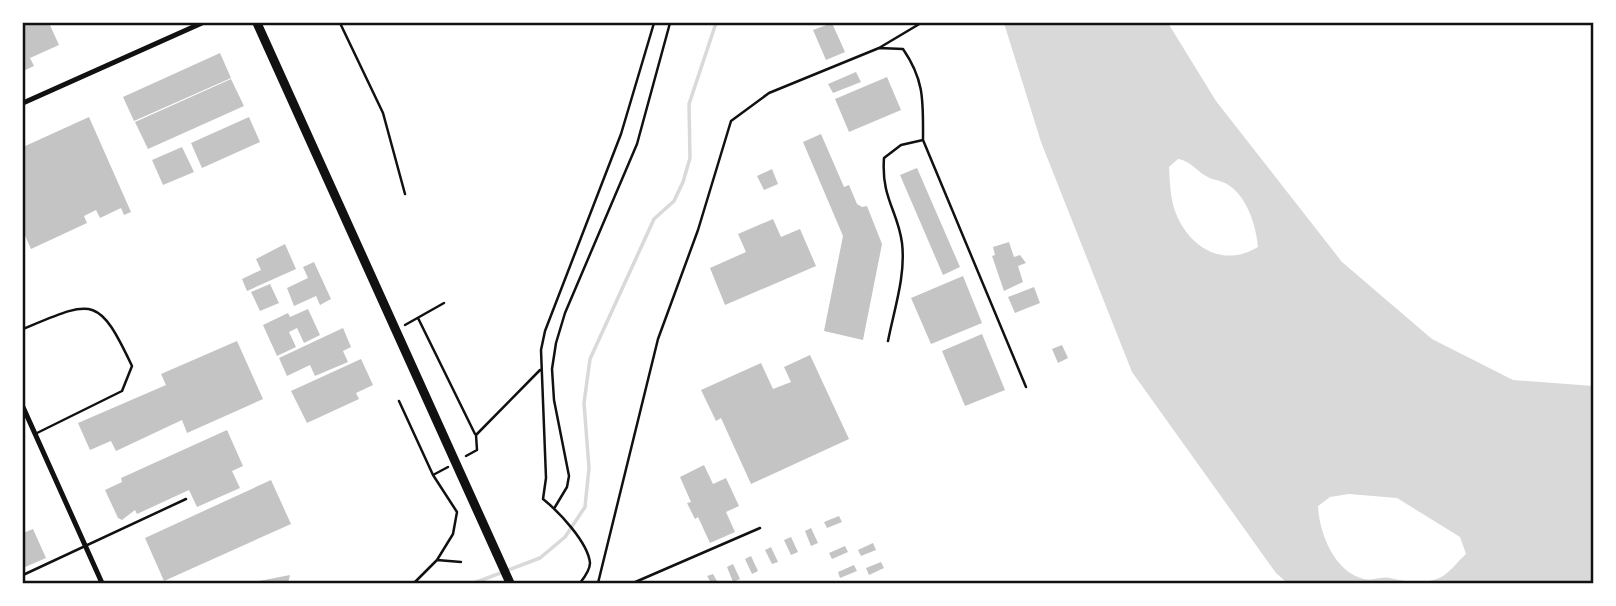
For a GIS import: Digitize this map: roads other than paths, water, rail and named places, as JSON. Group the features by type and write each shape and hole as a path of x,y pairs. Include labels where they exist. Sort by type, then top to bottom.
{"highway":[{"path":"257,23 510,583"}],"street":[{"path":"23,103 202,23"},
{"path":"23,407 102,583"}],"lane":[{"path":"340,23 383,113 405,194"},
{"path":"598,583 657,339 698,230 732,121 769,93 879,48 921,23"},
{"path":"879,48 904,49 918,70 923,92 923,140 1026,387"},
{"path":"888,341 902,268 902,242 882,180 884,158 901,145 923,140"},
{"path":"23,329 72,309 98,313 112,324 132,366 122,391 35,434"},
{"path":"23,575 186,499"},
{"path":"633,583 760,528"}],"waterway":[{"path":"474,583 540,558 565,537 585,507 589,468 584,403 590,359 654,219 674,201 683,182 690,158 689,104 716,23"}]}
